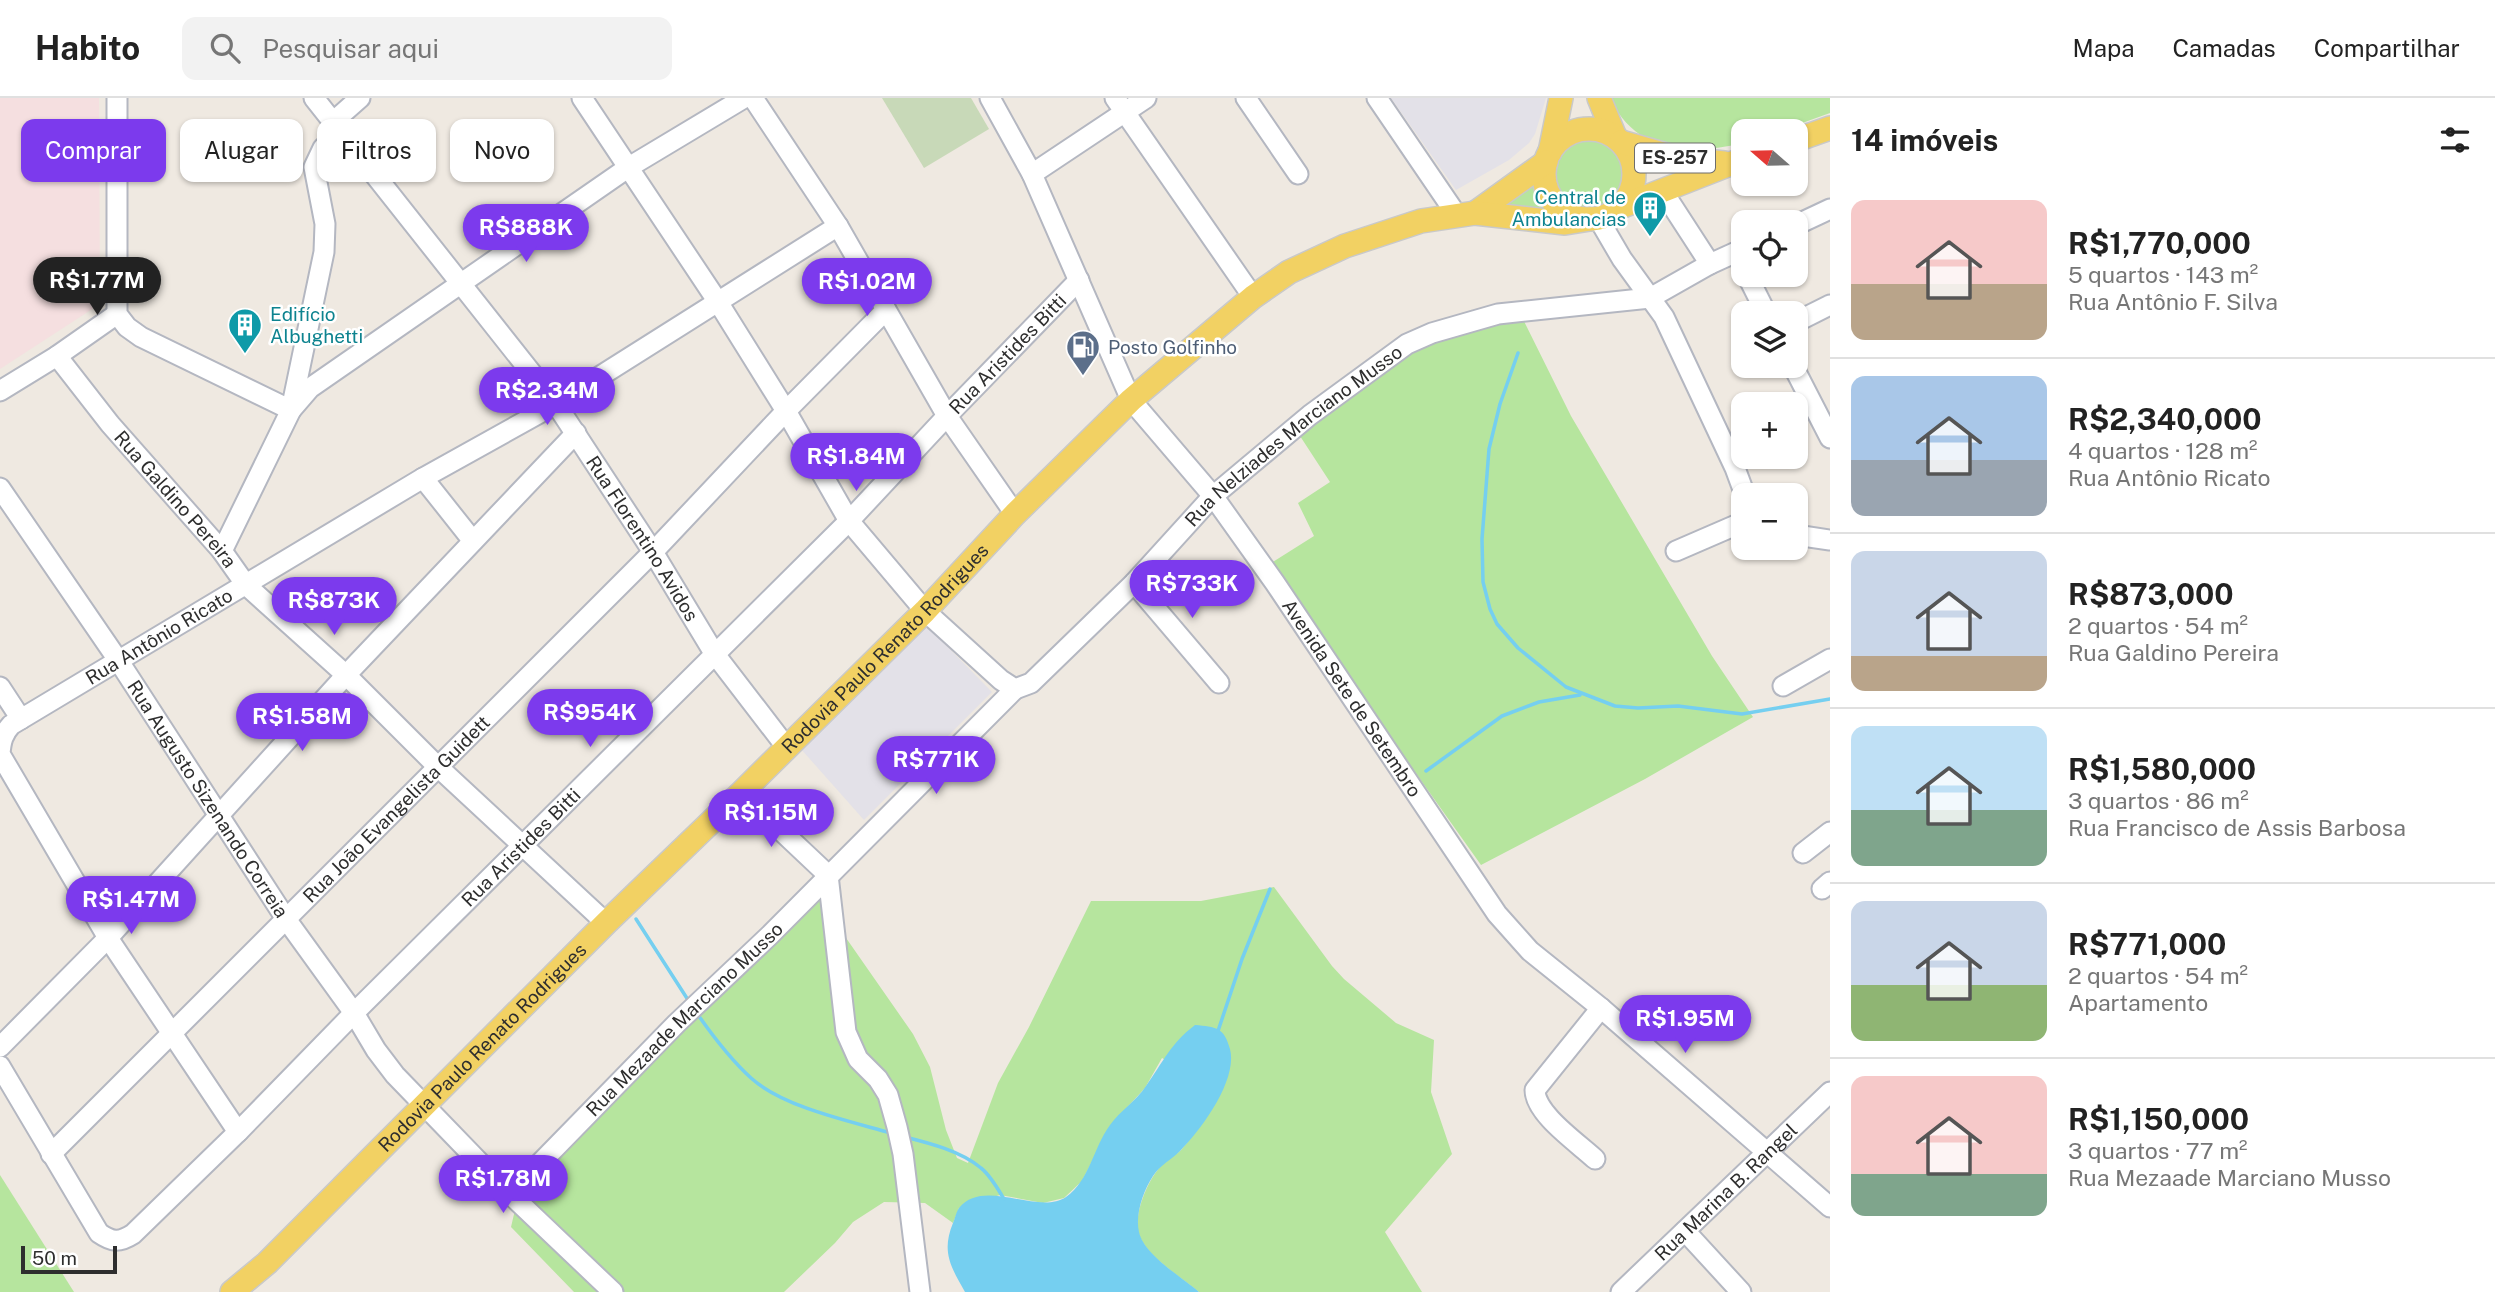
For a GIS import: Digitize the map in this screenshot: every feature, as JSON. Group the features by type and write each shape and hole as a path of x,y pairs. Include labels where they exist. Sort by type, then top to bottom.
{"main road":[{"path":"1561,98 1545,180 1551,198 1572,215 1602,215 1630,193 1634,175 1631,157 1618,139 1599,98"},
{"path":"1548,157 1568,134 1579,130 1592,128 1618,139"},
{"path":"1808,136 1830,128"},
{"name":"ES-257","path":"1618,139 1677,158 1731,161"},
{"name":"ES-257","path":"1466,213 1548,157"},
{"name":"ES-257","path":"1466,213 1565,223 1602,215 1731,163"},
{"name":"Rodovia Paulo Renato Rodrigues","path":"232,1292 267,1263 606,923 787,748 925,611 1015,514 1131,400 1253,297 1289,272 1345,246 1391,230 1466,213"}],"street":[{"path":"117,98 117,314 127,327 141,337 291,410"},
{"name":"Rua Florentino Avidos","path":"314,98 331,119"},
{"path":"343,119 360,98"},
{"path":"583,98 718,302 786,411 849,521 925,611 1008,685"},
{"path":"291,410 310,388 629,167 744,98"},
{"path":"753,98 838,226 947,416 1015,514"},
{"name":"Avenida Sete de Setembro","path":"990,98 1032,174 1131,400 1213,496 1283,595 1497,914 1530,951 1601,1008 1830,1207"},
{"path":"1032,174 1120,106 1146,98"},
{"path":"1246,98 1297,174"},
{"path":"1377,98 1466,213"},
{"path":"1120,106 1253,297"},
{"path":"222,551 291,410 324,252 325,224 314,167 317,161"},
{"name":"Rua Florentino Avidos","path":"382,182 556,404 653,552 714,653 787,748"},
{"path":"1662,191 1710,264"},
{"path":"1808,219 1830,209"},
{"path":"1602,215 1622,259 1664,317 1741,483"},
{"name":"Rua Antônio Ricato","path":"1,754 1,742 11,724 423,478 556,404 838,226"},
{"path":"1650,298 1710,264 1731,259"},
{"name":"Rua Aristides Bitti","path":"51,1154 99,1233 111,1241 122,1241 133,1234 849,521 1079,280"},
{"name":"Rua Nelziades Marciano Musso","path":"1008,685 1031,683 1134,583 1213,496 1353,382 1408,344 1432,333 1498,314 1650,298"},
{"path":"1808,316 1830,305"},
{"name":"Rua João Evangelista Guidett","path":"51,1154 653,552 886,310"},
{"path":"0,391 117,314"},
{"name":"Rua Galdino Pereira","path":"57,356 110,424 222,551 246,585 346,675 437,766 606,923"},
{"path":"1800,378 1827,426"},
{"path":"0,1047 108,938 346,675 576,433"},
{"path":"423,478 473,541"},
{"name":"Rua Augusto Sizenando Correia","path":"0,488 118,660 286,919 354,1013 376,1051 394,1075 510,1194 612,1292"},
{"path":"1676,551 1731,527"},
{"path":"1808,537 1830,540"},
{"path":"1134,583 1219,683"},
{"path":"1783,686 1830,659"},
{"name":"Rua Mezaade Marciano Musso","path":"510,1194 677,1023 771,935 1008,685"},
{"path":"0,687 21,719"},
{"path":"1,754 108,938 238,1132"},
{"path":"741,793 828,875 846,1032 858,1059 878,1079 888,1096 897,1127 903,1154 920,1292"},
{"path":"1802,853 1830,832"},
{"path":"1595,1159 1542,1110 1535,1098 1535,1090 1601,1008"},
{"path":"0,1066 51,1154"},
{"name":"Rua Marina B. Rangel","path":"1622,1292 1830,1092"},
{"path":"1685,1231 1741,1292"}],"shaded area":[{"path":"0,98 99,98 99,119 21,119 21,182 99,182 100,304 0,369"},
{"path":"1391,98 1546,98 1535,134 1529,143 1509,160 1456,190"},
{"path":"916,615 992,692 864,820 793,740"}],"green space":[{"path":"882,98 971,98 989,129 924,168"},
{"path":"1610,98 1830,98 1830,113 1808,121 1731,119 1731,145 1703,149 1666,146 1649,140 1621,117"},
{"path":"1590,134 1605,137 1617,145 1625,157 1628,172 1625,187 1617,199 1605,207 1590,210 1575,207 1563,199 1555,187 1552,172 1555,157 1563,145 1575,137"},
{"path":"1536,175 1542,197 1554,214 1502,207"},
{"path":"1515,303 1571,416 1712,656 1753,717 1645,779 1481,865 1268,565 1314,536 1298,503 1330,482 1300,436 1401,352"},
{"path":"1274,887 1344,979 1396,1023 1434,1040 1431,1092 1452,1154 1385,1232 1422,1292 1199,1292 1158,1260 1144,1245 1138,1229 1143,1197 1158,1169 1187,1143 1221,1092 1162,1058 1145,1088 1110,1126 1082,1181 1064,1198 1043,1203 1000,1195 959,1208 953,1223 925,1203 884,1202 853,1222 784,1292 574,1292 511,1227 518,1197 821,888 844,935 913,1034 930,1067 946,1130 957,1158 968,1163 998,1083 1029,1027 1091,901 1201,901"},
{"path":"0,1175 74,1292 0,1292"}],"water":[{"path":"1195,1025 1214,1028 1225,1036 1230,1049 1229,1075 1216,1104 1198,1131 1149,1182 1141,1203 1138,1225 1142,1241 1148,1249 1199,1292 965,1292 952,1267 948,1251 949,1233 959,1208 970,1199 982,1196 1041,1202 1054,1202 1066,1197 1081,1182 1110,1125 1142,1091 1173,1046"}],"waterway":[{"path":"1518,353 1500,404 1489,449 1482,539 1483,582 1490,609 1497,624 1518,648 1566,687 1615,706 1678,706 1742,714 1830,699"},
{"path":"1426,771 1502,716 1539,702 1580,695"},
{"path":"1218,1031 1242,959 1270,889"},
{"path":"636,919 690,1003"},
{"path":"696,1012 736,1063 764,1088 817,1112 891,1133"},
{"path":"905,1137 944,1148 973,1162 988,1174 1004,1199"}],"place":[{"name":"Central de Ambulancias","path":"1650,238"},
{"name":"Edifício Albughetti","path":"245,355"},
{"name":"Posto Golfinho","path":"1083,377"}]}
